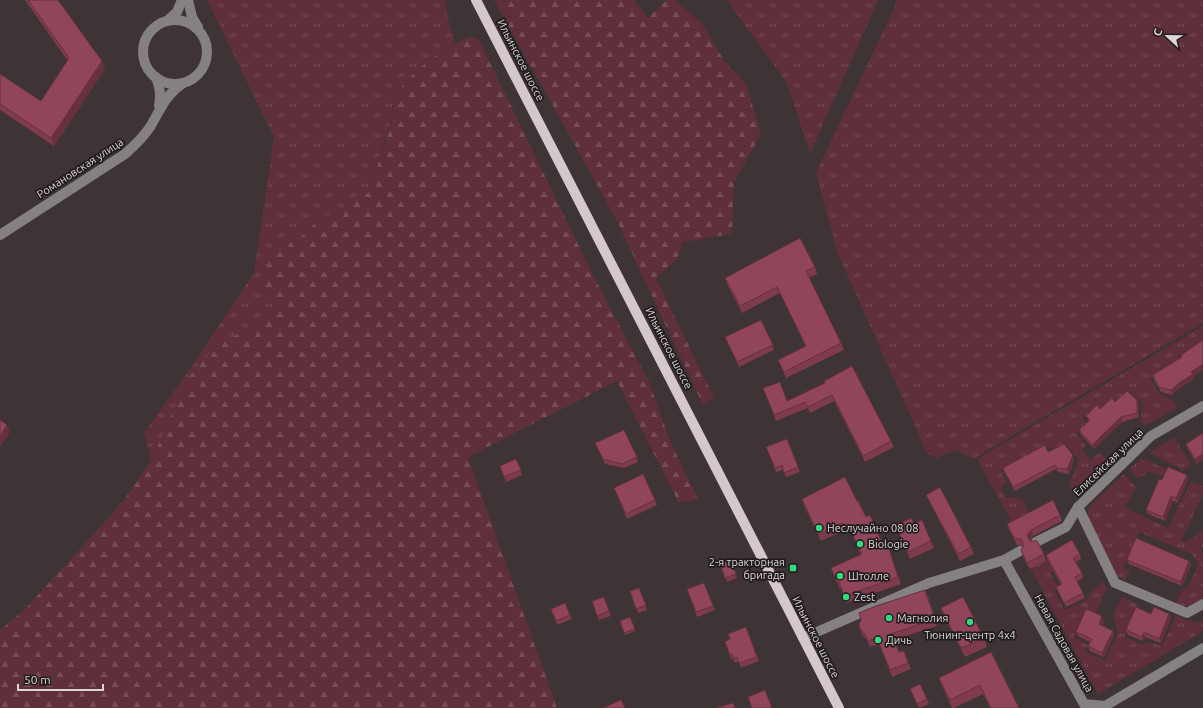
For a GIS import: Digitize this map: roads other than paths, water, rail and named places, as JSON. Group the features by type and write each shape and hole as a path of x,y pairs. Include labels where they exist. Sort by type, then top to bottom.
{"main road":[{"name":"Ильинское шоссе","path":"476,0 839,708"}],"street":[{"name":"Романовская улица","path":"159,108 160,87 156,78 146,66 144,60 144,46 149,32 177,12 182,0"},
{"name":"Романовская улица","path":"0,235 136,146 150,127 159,108 174,89 190,80 201,71 206,58 206,44 192,17 188,0"},
{"path":"167,20 181,20 188,22 200,31"},
{"path":"156,78 169,83 183,83"},
{"name":"Елисейская улица","path":"1036,542 1066,527 1078,507 1151,436 1203,406"},
{"path":"1078,507 1115,583 1188,613 1203,604"},
{"path":"803,638 929,583 1004,560 1020,551"},
{"name":"Новая Садовая улица","path":"1004,560 1084,704 1105,706 1203,648"}],"place":[{"name":"Неслучайно 08 08","path":"819,528"},
{"name":"Biologie","path":"860,544"},
{"name":"2-я тракторная бригада","path":"793,568"},
{"name":"Штолле","path":"840,576"},
{"name":"Zest","path":"846,597"},
{"name":"Магнолия","path":"889,618"},
{"name":"Тюнинг-центр 4х4","path":"970,622"},
{"name":"Дичь","path":"878,640"}]}
